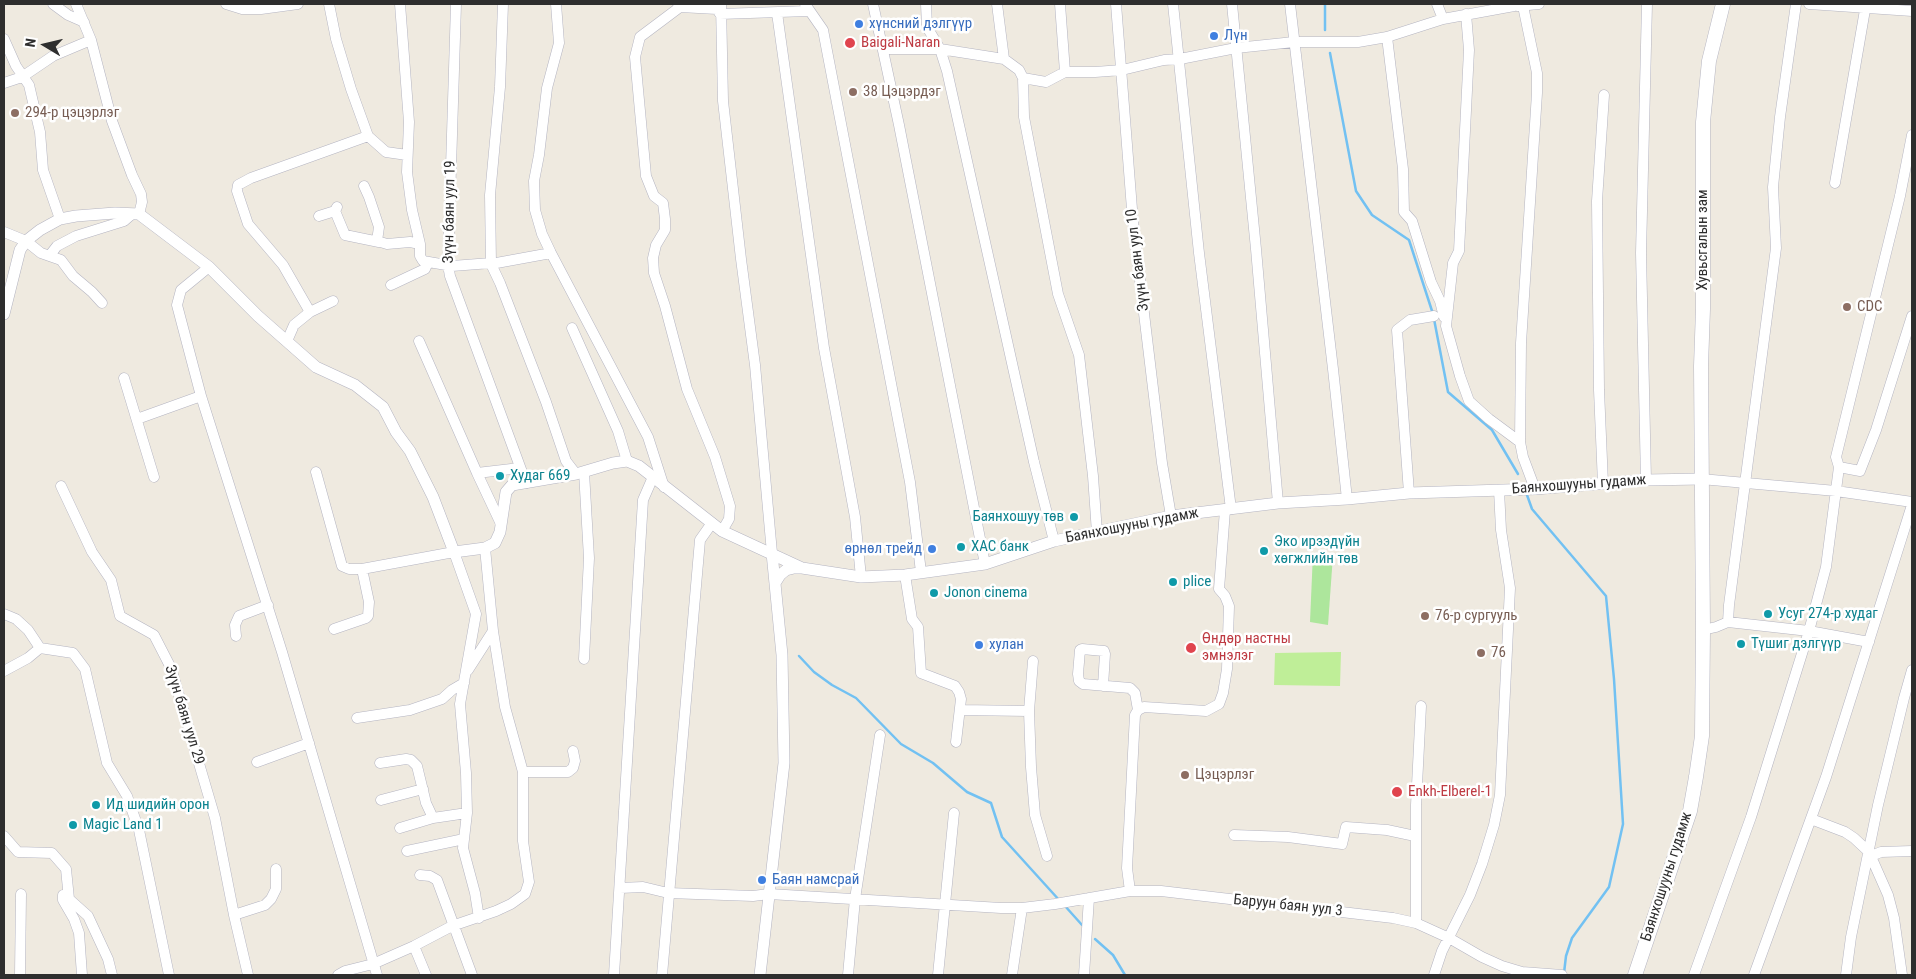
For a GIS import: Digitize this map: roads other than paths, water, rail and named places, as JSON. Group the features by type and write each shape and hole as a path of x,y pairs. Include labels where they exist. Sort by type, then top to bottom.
{"main road":[{"name":"Хувьсгалын зам","path":"1701,479 1703,122 1709,61 1723,4"},
{"name":"Баянхошууны гудамж","path":"1635,975 1678,849 1694,794 1702,736 1701,479"}],"street":[{"path":"53,4 68,15 84,22"},
{"path":"226,4 242,9 261,9 298,4"},
{"path":"329,4 336,39 368,136 386,152 407,155"},
{"path":"400,4 409,122 407,155 410,194 420,244 420,256 423,261 448,265 491,263 551,253"},
{"name":"Зүүн баян уул 19","path":"456,4 448,265 450,276 526,484"},
{"path":"503,4 500,87 490,196 491,263 539,384 566,461 580,473 589,558 584,659"},
{"path":"556,4 559,43 547,88 534,181 535,210 542,234 551,253 648,437 664,487"},
{"path":"872,4 884,49 985,564"},
{"path":"926,4 927,27 940,49 947,71 1034,462 1054,541"},
{"path":"997,4 1004,59"},
{"path":"1060,4 1065,72"},
{"name":"Зүүн баян уул 10","path":"1116,4 1133,222 1162,463 1171,516"},
{"path":"1130,891 1127,868 1135,715 1138,710 1144,707 1206,712 1219,704 1227,669 1228,606 1225,596 1219,589 1228,510 1173,4"},
{"path":"1232,4 1278,503"},
{"path":"1290,4 1347,499"},
{"path":"1437,4 1443,19"},
{"path":"1023,78 1046,82 1065,72 1122,70 1164,60 1180,59 1236,48 1294,42 1358,42 1387,37 1443,19 1466,14 1517,5 1539,4"},
{"path":"1646,480 1642,253 1647,4"},
{"path":"1728,622 1776,248 1773,187 1780,117 1796,4"},
{"path":"1809,4 1866,5 1912,11"},
{"path":"722,531 729,519 730,506 715,457 687,389 665,306 654,274 653,258 656,245 666,230 663,203 654,196 646,176 635,57 640,37 679,5 777,13 807,7 823,30 910,482 921,572"},
{"path":"1517,5 1537,73 1521,343 1520,442 1527,489"},
{"path":"1835,183 1866,5"},
{"path":"50,255 57,246 76,236 124,221 135,214 142,202 141,194 112,121 91,40 78,6"},
{"path":"721,9 723,101 741,259 756,365 782,655 784,763 760,975"},
{"path":"777,13 824,348 855,517 861,577"},
{"path":"1446,326 1453,263 1459,250 1469,50 1466,14"},
{"path":"1387,37 1403,169 1404,212 1412,220 1431,282 1440,301 1460,376 1469,401 1520,442"},
{"path":"4,40 22,77 29,85 40,132 43,170 60,219"},
{"path":"4,83 22,77 53,56 91,40"},
{"path":"884,49 940,49 1004,59 1019,70 1023,78 1024,117 1058,294 1079,355 1097,533"},
{"path":"1603,484 1599,390 1597,201 1604,94"},
{"path":"1694,975 1751,817 1809,631 1826,567 1839,468 1836,457 1900,196 1912,135"},
{"path":"310,312 283,265 248,224 237,191 238,185 251,178 368,136"},
{"path":"364,186 370,197 379,227 377,241 379,242"},
{"path":"318,216 336,209 345,235 387,244 410,242 420,244"},
{"path":"4,314 16,259 26,241 40,230 60,219 92,214 135,214 209,267 258,316 316,367 355,385 383,408 396,432 410,451 433,497 476,614 460,704 466,773 467,813 462,848 475,893 479,918"},
{"path":"4,232 26,241 38,251 61,260 73,276 102,303"},
{"path":"391,285 425,269 428,262"},
{"path":"209,267 181,290 177,305 201,396 268,605 377,975"},
{"path":"287,341 294,325 310,312 332,301"},
{"path":"1409,493 1398,330 1410,320 1434,316"},
{"path":"1839,468 1860,471 1876,430 1912,316"},
{"path":"572,328 618,431 627,461"},
{"path":"419,341 501,524"},
{"path":"124,378 154,477"},
{"path":"137,419 201,396"},
{"path":"316,472 342,566 349,569 362,569 485,548 495,543 500,532 506,492 512,485 580,473 627,461 638,466 653,477 722,531 802,568"},
{"path":"477,473 520,468"},
{"path":"614,975 643,500 653,477"},
{"path":"1701,479 1836,491 1912,503 1811,819 1754,975"},
{"name":"Баянхошууны гудамж","path":"802,568 861,577 905,575 985,564 1054,541 1171,516 1278,503 1409,493 1527,489 1646,480 1701,479"},
{"name":"Зүүн баян уул 29","path":"61,486 92,552 111,580 120,616 154,635 171,668 215,818 248,975"},
{"path":"1434,975 1442,952 1470,895 1482,864 1494,826 1500,795 1510,588 1501,530 1499,490"},
{"path":"662,975 700,540 712,523"},
{"path":"338,975 345,971 373,964 414,946 452,926 479,918 511,904 525,894 529,882 523,841 523,772 505,707 493,630 485,548"},
{"path":"775,583 786,570 802,568"},
{"path":"334,629 368,616 369,602 362,569"},
{"path":"905,575 912,619 918,627 921,673 955,686 961,698 956,742"},
{"path":"236,636 235,625 239,616 268,605"},
{"path":"4,614 16,619 28,630 40,648 73,653 84,670 107,763 127,796 138,830 169,975"},
{"path":"1703,630 1728,622 1809,631 1869,642"},
{"path":"357,718 410,710 442,699 465,679 493,630"},
{"path":"4,670 28,658 40,648"},
{"path":"1033,661 1029,711 1035,815 1047,856"},
{"path":"1846,975 1851,937 1902,707 1912,670"},
{"path":"1103,686 1130,688 1135,693 1138,710"},
{"path":"1416,923 1415,836 1421,706"},
{"path":"960,710 1029,711"},
{"path":"848,975 856,899 880,735"},
{"path":"257,762 309,743"},
{"path":"523,772 568,772 573,768 573,751"},
{"path":"380,762 412,760 416,766 426,803 433,818"},
{"path":"381,800 423,789"},
{"path":"400,828 433,818 467,813"},
{"path":"938,975 954,813"},
{"path":"1811,819 1845,832 1870,854 1888,895 1894,918 1902,975"},
{"path":"1234,835 1288,837 1342,844 1346,827 1387,830 1415,836"},
{"path":"4,836 18,852 52,853 56,857 66,870 69,899 88,916 108,959 112,975"},
{"path":"407,851 464,839"},
{"path":"1870,854 1912,851"},
{"path":"56,857 63,883 63,900 74,919 79,933 82,975"},
{"path":"234,914 265,905 271,899 276,890 276,869"},
{"path":"420,875 430,876 437,880 452,926 472,975"},
{"name":"Баруун баян уул 3","path":"620,888 643,887 668,893 753,896 769,894 1022,908 1130,891 1161,891 1394,918 1416,923 1502,966 1522,972 1562,975"},
{"path":"20,975 22,894"},
{"path":"1084,975 1089,898"},
{"path":"1012,975 1022,908"},
{"path":"414,946 426,975"}],"waterway":[{"path":"1325,4 1325,30"},
{"path":"1330,53 1356,191 1372,215 1409,240 1433,314"},
{"path":"1434,319 1448,392 1492,430 1518,474"},
{"path":"1527,495 1532,509 1606,596 1614,679 1623,824 1609,887 1572,938 1566,956 1564,973"},
{"path":"799,656 814,672 832,685 856,698 901,744 933,763 967,792 991,803 1002,837 1060,901"},
{"path":"1065,906 1082,925"},
{"path":"1095,939 1113,955 1125,975"}],"place":[{"name":"хүнсний дэлгүүр","path":"859,24"},
{"name":"Лүн","path":"1214,36"},
{"name":"Baigali-Naran","path":"850,43"},
{"name":"38 Цэцэрдэг","path":"853,92"},
{"name":"294-р цэцэрлэг","path":"15,113"},
{"name":"CDC","path":"1847,307"},
{"name":"Худаг 669","path":"500,476"},
{"name":"Баянхошуу төв","path":"1074,517"},
{"name":"ХАС банк","path":"961,547"},
{"name":"өрнөл трейд","path":"932,549"},
{"name":"Эко ирээдүйн хөгжлийн төв","path":"1264,551"},
{"name":"plice","path":"1173,582"},
{"name":"Jonon cinema","path":"934,593"},
{"name":"Усуг 274-р худаг","path":"1768,614"},
{"name":"76-р сургууль","path":"1425,616"},
{"name":"Түшиг дэлгүүр","path":"1741,644"},
{"name":"хулан","path":"979,645"},
{"name":"Өндөр настны эмнэлэг","path":"1191,648"},
{"name":"76","path":"1481,653"},
{"name":"Цэцэрлэг","path":"1185,775"},
{"name":"Enkh-Elberel-1","path":"1397,792"},
{"name":"Ид шидийн орон","path":"96,805"},
{"name":"Magic Land 1","path":"73,825"},
{"name":"Баян намсрай","path":"762,880"}]}
